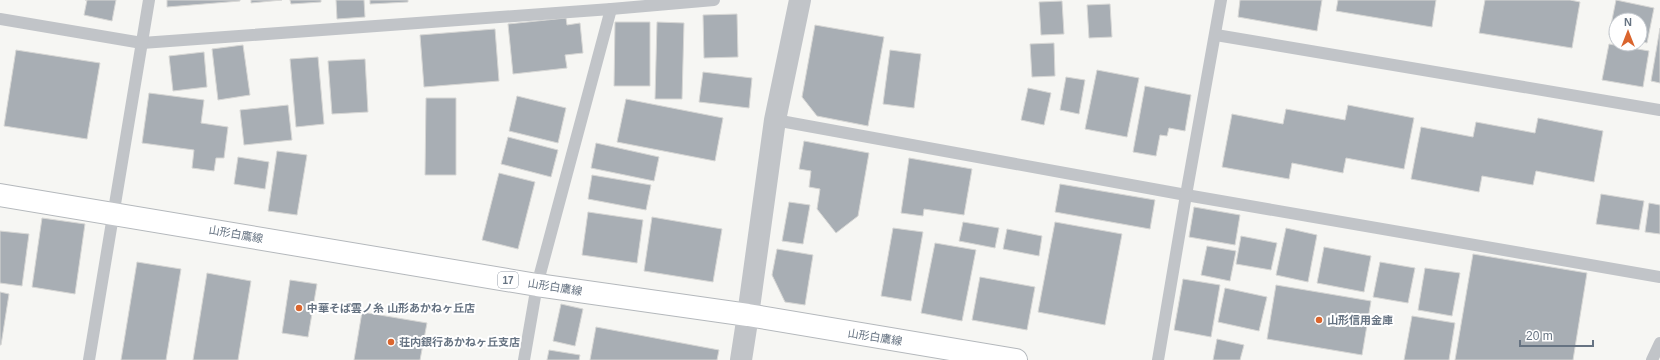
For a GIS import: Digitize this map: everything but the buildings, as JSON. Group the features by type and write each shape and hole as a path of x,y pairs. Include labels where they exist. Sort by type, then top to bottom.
{"main road":[{"name":"山形白鷹線","path":"0,195 537,285 748,315 960,355 1016,360"}],"street":[{"path":"740,360 748,315 775,120 800,0"}],"lane":[{"path":"88,360 149,0"},
{"path":"0,19 142,43 611,9 714,0"},
{"path":"1158,360 1186,195 1222,0"},
{"path":"524,360 537,285 611,9"},
{"path":"1216,35 1660,110"},
{"path":"775,120 1186,195 1660,276"},
{"path":"1652,360 1660,343"}],"place":[{"name":"中華そば雲ノ糸 山形あかねヶ丘店","path":"299,308"},
{"name":"山形信用金庫","path":"1319,320"},
{"name":"荘内銀行あかねヶ丘支店","path":"391,342"}]}
